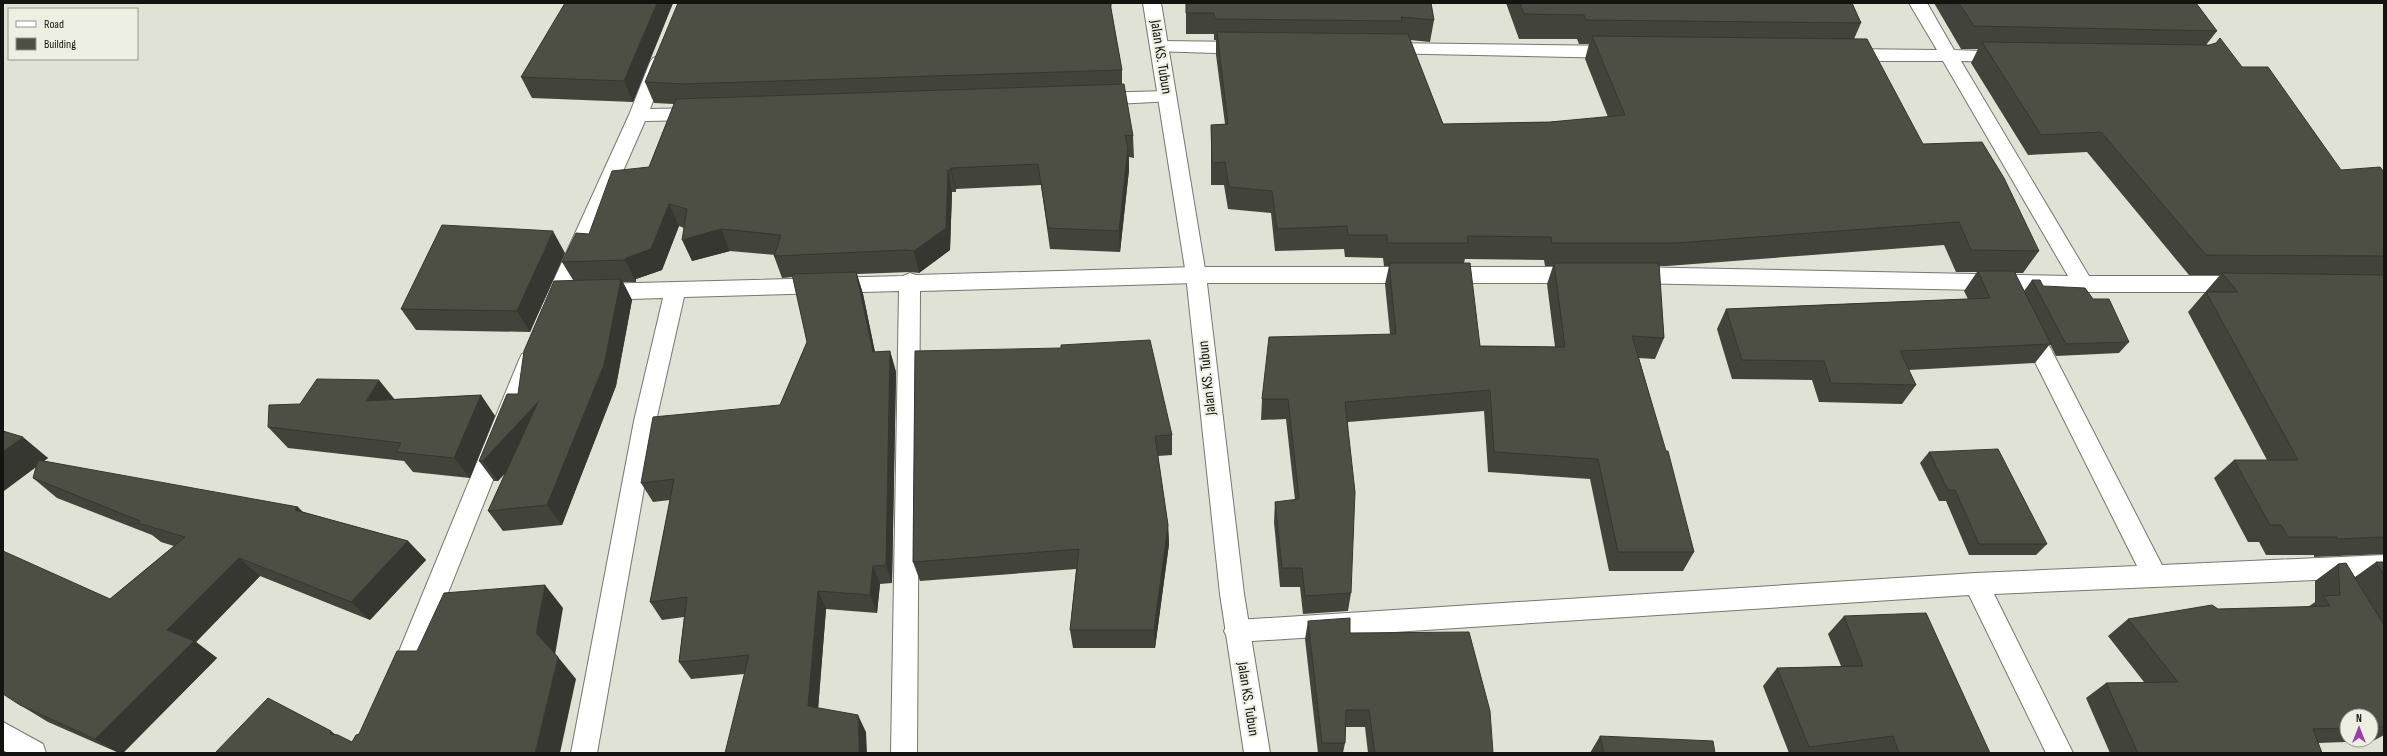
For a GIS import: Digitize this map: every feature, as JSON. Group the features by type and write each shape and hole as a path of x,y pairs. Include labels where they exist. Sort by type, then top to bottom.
{"street":[{"name":"Jalan KS. Tubun","path":"1152,3 1196,275 1237,631 1257,753"},
{"path":"1918,3 2083,284"},
{"path":"394,695 558,293 638,115 666,45"},
{"path":"1160,47 1262,48"},
{"path":"1371,49 1631,52"},
{"path":"1830,54 2021,56"},
{"path":"1080,100 1167,97"},
{"path":"638,115 716,113"},
{"path":"558,293 910,281 1196,275 1603,275 2083,284 2257,284"},
{"path":"904,753 910,281"},
{"path":"2006,282 2155,576"},
{"path":"584,753 645,421 675,290"},
{"path":"1237,631 1976,584 2155,576 2335,578 2384,566"},
{"path":"1976,584 2060,753"},
{"path":"3,735 33,753"}],"building":[{"path":"565,3 657,3 624,81 521,77"},
{"path":"678,3 1110,3 1122,70 683,84 645,82"},
{"path":"1186,3 1431,3 1434,20 1401,17 1402,21 1215,19 1214,13 1186,13"},
{"path":"1520,3 1852,3 1861,23 1586,20 1584,15 1524,14"},
{"path":"1959,3 2196,3 2217,31 1974,26"},
{"path":"1217,32 1408,34 1443,124 1550,122 1625,115 1592,36 1867,39 1923,144 1982,142 2004,178 2039,251 1971,250 1959,222 1676,243 1552,243 1551,237 1467,236 1468,243 1387,243 1387,235 1348,235 1347,226 1277,229 1272,191 1229,187 1225,162 1212,163 1211,125 1228,124"},
{"path":"2220,38 2242,67 2268,67 2341,170 2380,167 2384,172 2384,256 2206,255 2101,132 2041,135 1982,42 2209,45 2216,43"},
{"path":"1124,84 1133,136 1125,135 1128,148 1119,231 1048,228 1038,164 951,168 951,170 948,170 946,228 914,251 905,250 774,256 781,235 721,229 682,240 687,209 669,204 651,249 626,258 625,260 562,262 576,233 589,234 612,171 649,167 676,99"},
{"path":"442,225 553,231 517,311 401,309"},
{"path":"1389,263 1470,263 1480,346 1565,347 1554,263 1659,263 1664,338 1632,336 1666,451 1668,451 1694,552 1618,552 1598,459 1494,452 1490,390 1345,402 1355,492 1351,593 1305,596 1302,568 1282,568 1275,502 1299,499 1288,399 1262,399 1269,337 1396,334"},
{"path":"1978,271 2014,271 2051,344 1900,351 1916,385 1831,383 1824,361 1742,360 1726,309 1990,298"},
{"path":"856,272 873,352 890,351 886,565 873,566 870,595 818,591 808,706 858,715 859,753 725,753 749,655 679,662 687,597 650,602 674,479 641,483 653,417 780,405 807,342 792,274"},
{"path":"2222,273 2384,275 2384,537 2337,539 2337,537 2288,537 2281,525 2270,525 2234,460 2298,460 2206,292 2238,292"},
{"path":"621,279 604,365 547,505 488,511 538,402 483,461 479,461 507,394 518,394 524,351 554,281"},
{"path":"2032,280 2040,280 2043,286 2085,288 2093,299 2109,299 2129,342 2066,344"},
{"path":"1150,340 1172,435 1155,436 1168,525 1154,630 1070,630 1079,549 913,562 915,351 1061,348 1061,345"},
{"path":"317,379 379,380 366,401 481,395 454,458 396,452 401,443 268,427 269,405 300,404"},
{"path":"3,431 23,437 3,452"},
{"path":"1998,449 2047,544 1979,544 1955,490 1948,490 1929,452"},
{"path":"38,460 298,507 295,510 408,541 351,602 239,558 167,630 194,641 95,739 20,705 3,694 3,551 110,599 185,537 138,523 140,521 33,478"},
{"path":"2376,562 2384,562 2384,575"},
{"path":"2346,563 2384,625 2384,727 2379,727 2379,708 2339,708 2339,728 2313,729 2322,753 2138,753 2106,683 2178,682 2128,619 2212,605 2218,609 2330,606 2323,596 2340,595 2338,564"},
{"path":"545,585 536,633 558,657 535,753 215,753 268,698 331,731 330,734 338,735 352,742 356,735 359,734 397,651 417,651 444,593"},
{"path":"1926,613 1990,753 1899,753 1893,736 1809,747 1777,668 1863,666 1844,616"},
{"path":"1350,618 1350,633 1469,632 1490,711 1493,753 1375,753 1369,710 1346,710 1345,743 1322,743 1308,621"},
{"path":"1600,736 1713,741 1715,753 1604,753"}]}
